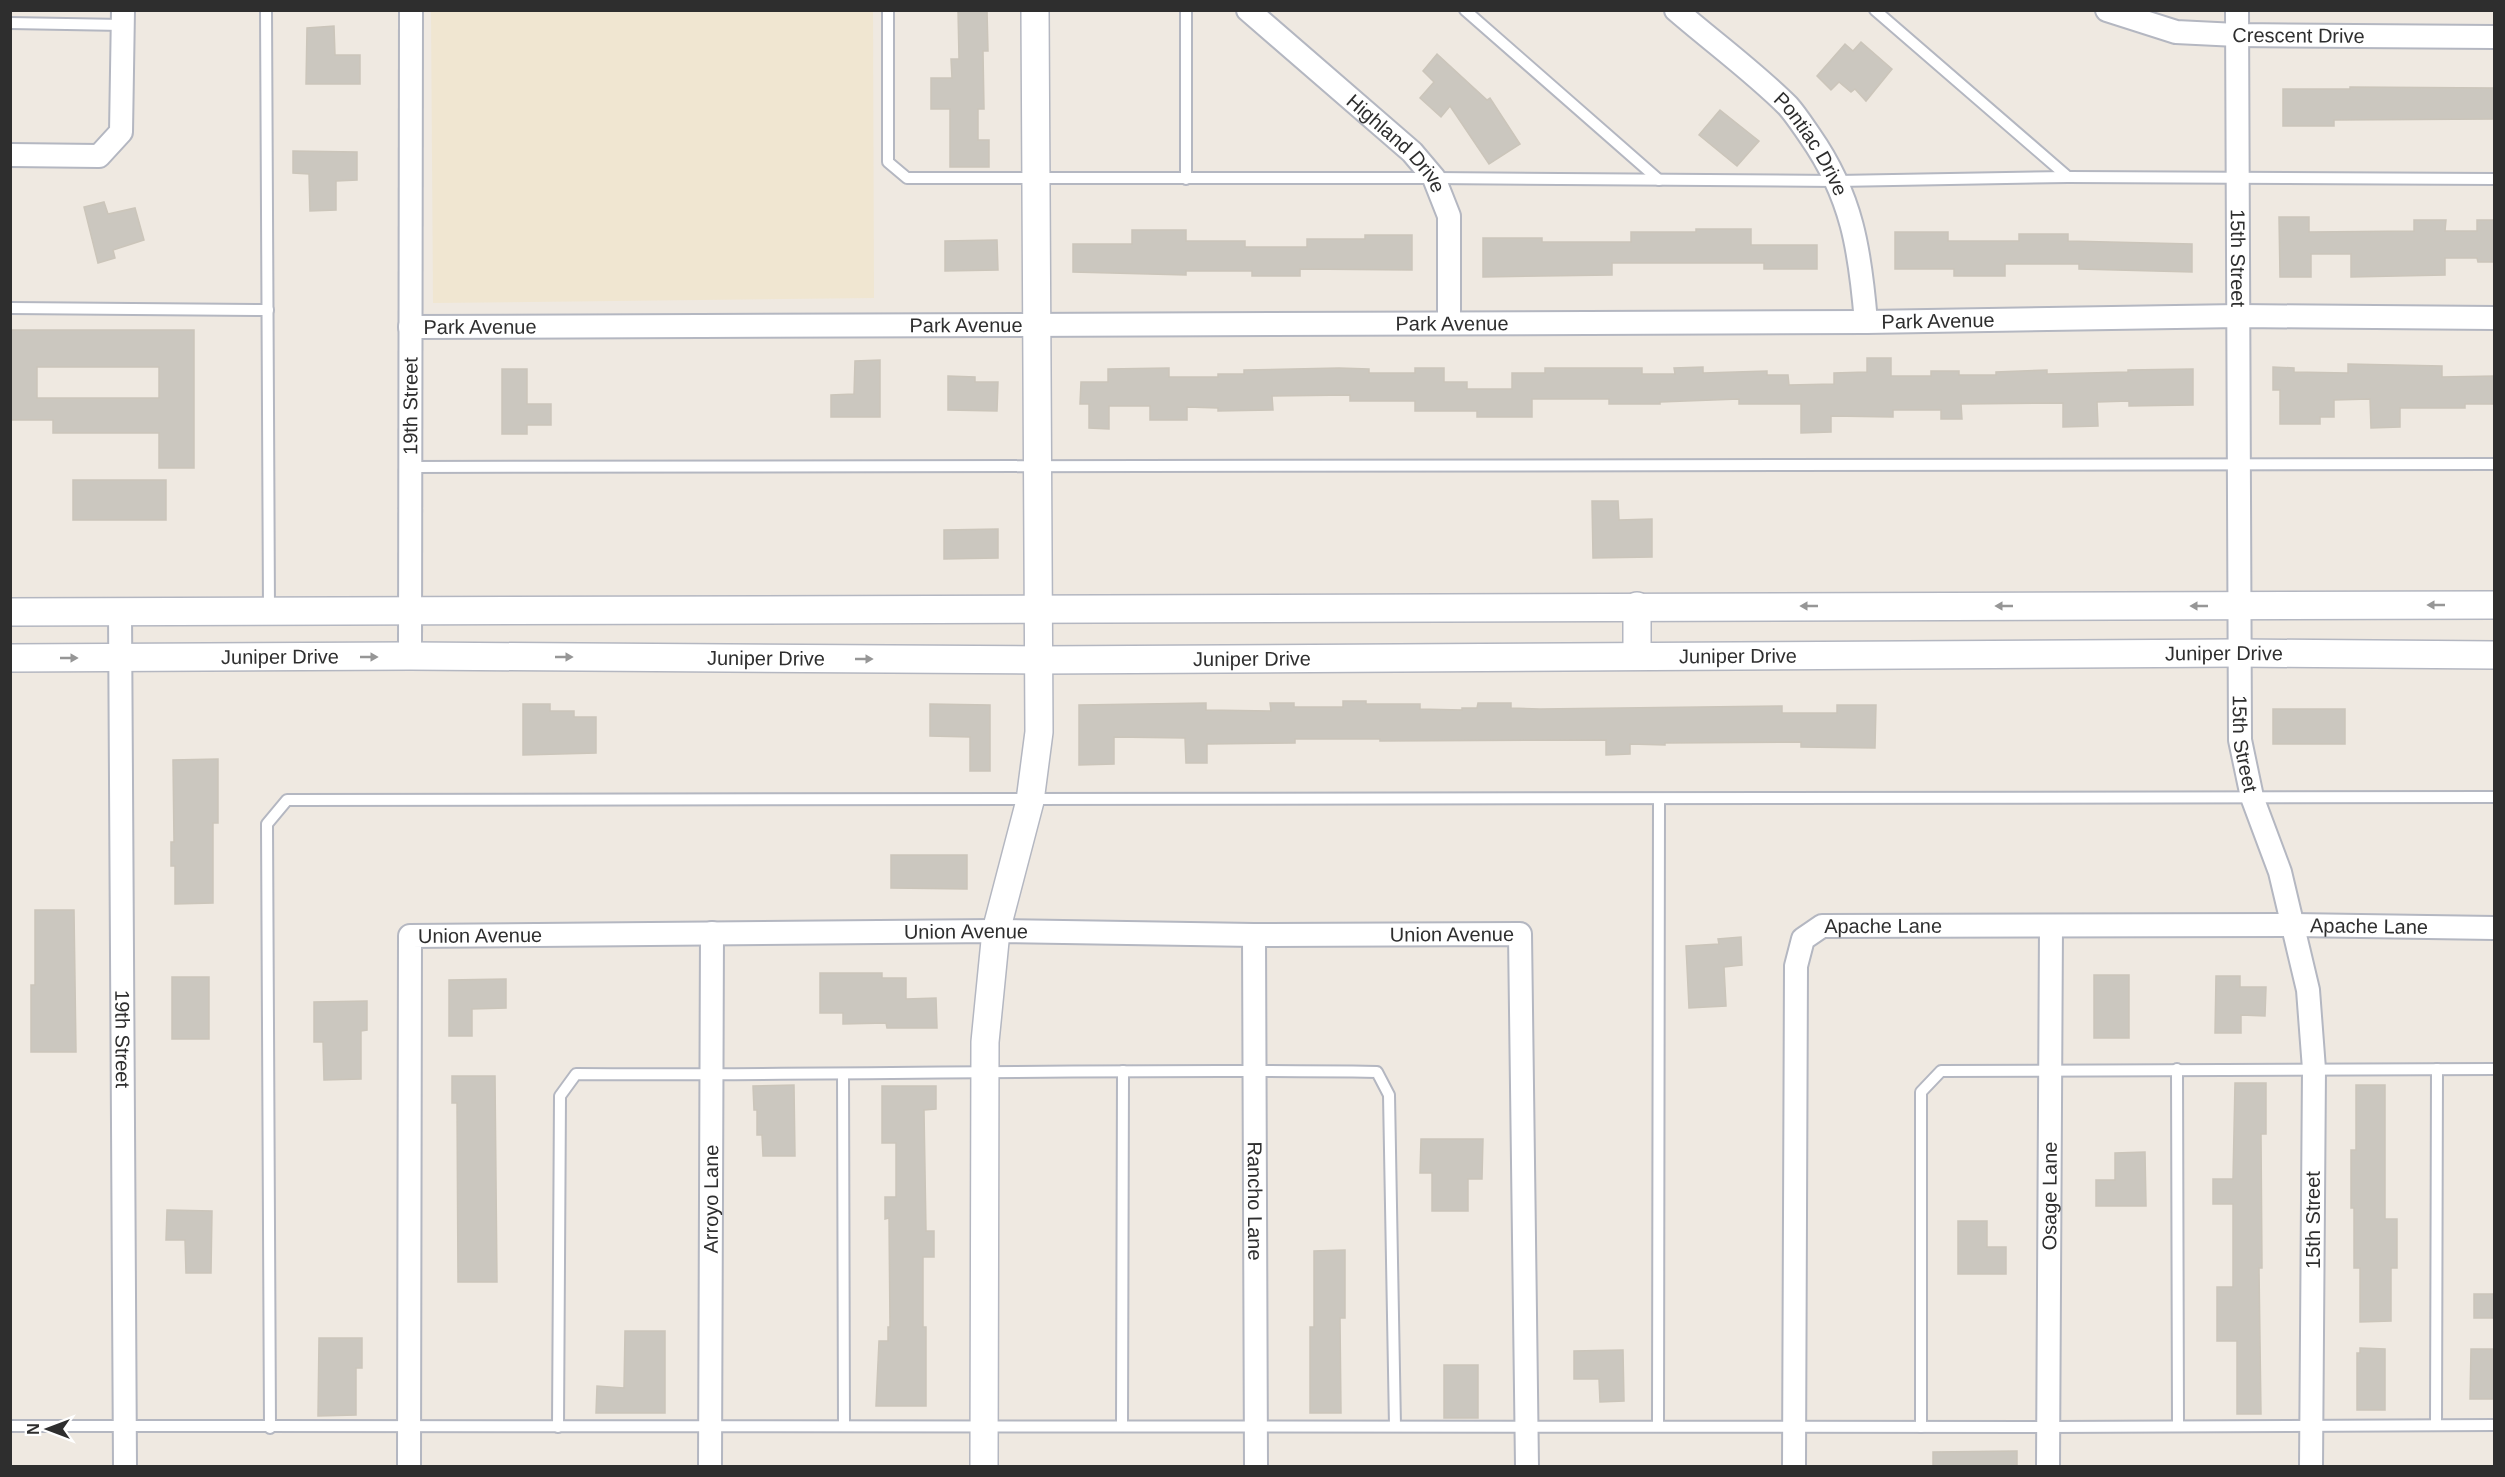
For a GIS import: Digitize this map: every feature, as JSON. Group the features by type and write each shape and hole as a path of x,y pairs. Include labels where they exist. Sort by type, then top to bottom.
{"street":[{"name":"19th Street","path":"410,656 411,10"},
{"path":"984,1467 985,1042 996,932 1030,801 1039,732 1035,10"},
{"name":"Highland Drive","path":"1248,10 1412,152 1434,178 1449,216 1449,322"},
{"name":"Pontiac Drive","path":"1677,10 1789,107 1819,149 1837,182 1852,220 1862,268 1866,322"},
{"name":"Crescent Drive","path":"2108,10 2176,32 2237,35 2494,37"},
{"name":"15th Street","path":"2237,10 2240,740 2252,797 2280,872 2308,990 2314,1069 2311,1467"},
{"path":"10,155 99,156 121,132 123,18"},
{"name":"Park Avenue","path":"410,327 1866,322 2240,316 2494,318"},
{"path":"10,612 2494,605"},
{"path":"1637,656 1638,606"},
{"name":"19th Street","path":"120,611 125,1467"},
{"name":"Juniper Drive","path":"10,658 410,656 1039,660 2240,653 2494,655"},
{"name":"Apache Lane","path":"1794,1467 1796,966 1803,939 1822,926 2494,928"},
{"name":"Osage Lane","path":"2049,1467 2051,926"},
{"name":"Union Avenue","path":"409,1467 410,936 996,932 1254,935 1520,934 1527,1467"},
{"name":"Arroyo Lane","path":"710,1467 712,933"},
{"name":"Rancho Lane","path":"1254,935 1256,1467"}],"lane":[{"path":"267,10 269,611"},
{"path":"888,10 888,162 907,178 1434,178 1837,182 2068,177 2494,179"},
{"path":"1186,10 1186,179"},
{"path":"1465,10 1659,180"},
{"path":"1875,10 2068,177"},
{"path":"10,23 123,18"},
{"path":"10,308 268,310"},
{"path":"409,466 2494,464"},
{"path":"270,1428 267,824 287,800 1030,801 2494,797"},
{"path":"1658,1426 1659,800"},
{"path":"2176,1069 2178,1426"},
{"path":"2436,1425 2437,1069"},
{"path":"1921,1427 1921,1092 1941,1071 2494,1069"},
{"path":"558,1427 560,1096 576,1074 1255,1070 1377,1072 1389,1095 1395,1426"},
{"path":"1122,1426 1123,1071"},
{"path":"843,1074 844,1426"},
{"path":"10,1426 409,1428 710,1425 1256,1427 2494,1425"}],"shaded area":[{"path":"431,11 873,11 874,298 433,303"}],"building":[{"path":"958,10 987,10 988,51 983,51 984,109 978,109 978,140 989,140 989,167 950,167 950,109 931,109 931,78 952,78 951,59 959,59"},
{"path":"334,26 335,55 360,55 360,84 306,84 307,28"},
{"path":"1861,42 1892,69 1866,101 1855,89 1851,92 1839,82 1831,90 1817,76 1845,44 1853,51"},
{"path":"1437,54 1487,100 1490,98 1520,144 1489,164 1450,106 1441,117 1420,98 1434,82 1423,71"},
{"path":"2350,87 2494,88 2494,119 2334,120 2334,126 2283,126 2283,89 2350,89"},
{"path":"1720,110 1759,141 1737,166 1699,135"},
{"path":"293,151 357,152 357,180 336,181 336,210 310,211 309,174 293,173"},
{"path":"104,202 108,214 135,208 144,240 113,250 115,258 98,263 84,207"},
{"path":"2279,217 2309,217 2309,232 2414,231 2414,220 2446,220 2445,231 2477,231 2477,220 2494,220 2494,262 2478,262 2477,258 2445,258 2445,275 2351,277 2351,254 2311,254 2311,277 2280,277"},
{"path":"1696,229 1751,229 1751,245 1817,245 1817,269 1764,269 1764,263 1612,263 1612,275 1483,277 1483,238 1542,238 1542,242 1631,242 1631,232 1696,232"},
{"path":"1132,230 1186,230 1186,241 1245,241 1245,247 1307,247 1307,239 1365,239 1365,235 1412,235 1412,270 1300,269 1300,276 1252,276 1252,271 1186,271 1186,275 1073,272 1073,244 1132,244"},
{"path":"1895,232 1948,232 1948,241 2019,241 2019,234 2068,234 2068,241 2192,244 2192,272 2079,269 2079,264 2005,264 2005,276 1954,276 1954,269 1895,269"},
{"path":"997,240 998,270 945,271 945,241"},
{"path":"10,330 194,330 194,468 159,468 159,433 53,433 53,420 10,420","holes":["37,367 159,367 159,398 37,398"]},
{"path":"1867,358 1891,358 1891,376 1931,376 1931,371 1959,371 1959,375 1996,375 1996,372 2047,370 2047,374 2193,369 2193,405 2129,406 2129,401 2097,402 2098,426 2063,427 2063,403 1961,404 1962,419 1941,419 1941,410 1893,410 1893,417 1831,416 1831,432 1801,433 1801,404 1739,404 1739,399 1660,402 1660,404 1609,404 1609,399 1532,399 1532,417 1477,417 1477,411 1415,411 1415,401 1350,401 1350,395 1272,396 1273,410 1218,411 1218,408 1187,407 1187,420 1150,420 1150,406 1109,406 1109,429 1089,428 1089,404 1080,404 1081,382 1108,382 1108,369 1169,368 1169,377 1218,377 1218,374 1244,374 1244,370 1339,368 1369,369 1369,373 1415,373 1415,368 1444,368 1444,382 1467,382 1467,389 1512,389 1512,373 1545,373 1545,368 1642,368 1642,374 1675,374 1674,368 1703,367 1703,373 1767,371 1767,375 1788,375 1789,385 1834,384 1834,373 1867,372"},
{"path":"880,360 880,417 831,417 831,395 854,394 855,361"},
{"path":"2348,364 2442,366 2442,377 2494,376 2494,404 2465,404 2465,408 2400,408 2400,427 2371,428 2370,399 2334,400 2334,417 2320,417 2320,424 2280,424 2280,390 2273,390 2273,367 2294,368 2294,372 2348,373"},
{"path":"502,369 527,369 527,404 551,404 551,425 527,425 527,434 502,434"},
{"path":"948,376 975,377 975,382 998,382 997,411 948,410"},
{"path":"73,480 166,480 166,520 73,520"},
{"path":"1592,501 1618,501 1619,520 1652,519 1652,557 1593,558"},
{"path":"998,529 998,558 944,559 944,530"},
{"path":"1343,701 1366,701 1366,704 1420,704 1420,709 1462,710 1462,708 1477,708 1478,703 1511,703 1511,708 1540,709 1782,706 1782,713 1837,713 1837,705 1876,705 1875,748 1801,747 1801,742 1665,743 1665,745 1630,744 1630,754 1606,755 1606,740 1295,739 1295,743 1207,744 1207,763 1186,763 1185,738 1114,737 1114,764 1079,765 1079,705 1206,703 1206,710 1271,711 1270,703 1294,703 1294,707 1343,707"},
{"path":"523,704 550,704 550,711 574,711 574,717 596,717 596,753 523,755"},
{"path":"930,704 990,705 990,771 970,771 970,737 930,736"},
{"path":"2273,709 2345,709 2345,744 2273,744"},
{"path":"218,759 218,823 213,823 213,903 175,904 175,866 171,866 171,842 174,842 173,760"},
{"path":"891,855 967,855 967,889 891,888"},
{"path":"35,910 74,910 76,1052 31,1052 31,985 35,985"},
{"path":"1741,937 1742,965 1724,967 1726,1006 1689,1008 1686,946 1719,944 1718,939"},
{"path":"820,973 882,973 882,978 906,978 906,999 936,998 937,1028 887,1028 886,1023 843,1024 843,1013 820,1013"},
{"path":"2094,975 2129,975 2129,1038 2094,1038"},
{"path":"2216,976 2240,976 2240,987 2266,987 2265,1016 2241,1015 2241,1033 2215,1033"},
{"path":"172,977 209,977 209,1039 172,1039"},
{"path":"506,979 506,1008 472,1009 472,1036 449,1036 449,980"},
{"path":"367,1001 367,1030 361,1031 361,1079 324,1080 323,1042 314,1042 314,1002"},
{"path":"452,1076 495,1076 497,1282 458,1282 457,1103 452,1103"},
{"path":"2235,1083 2266,1083 2266,1134 2261,1134 2262,1268 2259,1268 2261,1414 2237,1414 2237,1341 2217,1341 2217,1287 2233,1287 2233,1204 2213,1204 2213,1179 2233,1179"},
{"path":"794,1085 795,1156 763,1156 762,1135 757,1135 757,1110 754,1110 753,1086"},
{"path":"2356,1085 2385,1085 2385,1219 2397,1219 2397,1268 2391,1268 2391,1321 2360,1322 2360,1268 2354,1268 2354,1208 2351,1208 2351,1150 2356,1150"},
{"path":"882,1086 936,1086 936,1109 924,1110 926,1231 934,1231 934,1257 923,1257 926,1406 876,1406 879,1341 888,1341 888,1327 890,1327 889,1218 885,1219 885,1197 896,1197 896,1143 882,1143"},
{"path":"1421,1139 1483,1139 1482,1179 1468,1179 1468,1211 1432,1211 1432,1173 1420,1173"},
{"path":"2145,1152 2146,1206 2096,1206 2096,1180 2115,1180 2115,1153"},
{"path":"167,1210 212,1211 211,1273 186,1273 185,1240 166,1240"},
{"path":"1958,1221 1987,1221 1987,1247 2006,1247 2006,1274 1958,1274"},
{"path":"1345,1250 1345,1318 1340,1318 1341,1413 1310,1413 1310,1327 1314,1327 1314,1251"},
{"path":"2474,1294 2494,1294 2494,1318 2474,1318"},
{"path":"625,1331 665,1331 665,1413 596,1413 597,1386 624,1388"},
{"path":"319,1338 362,1338 362,1368 356,1368 356,1415 318,1416"},
{"path":"2360,1348 2385,1349 2385,1410 2357,1410 2357,1353 2360,1353"},
{"path":"2471,1349 2494,1349 2494,1399 2470,1399"},
{"path":"1623,1350 1624,1401 1600,1402 1599,1379 1574,1379 1574,1351"},
{"path":"1444,1365 1478,1365 1478,1418 1444,1418"},
{"path":"2017,1451 2017,1467 1933,1467 1933,1452"}]}
